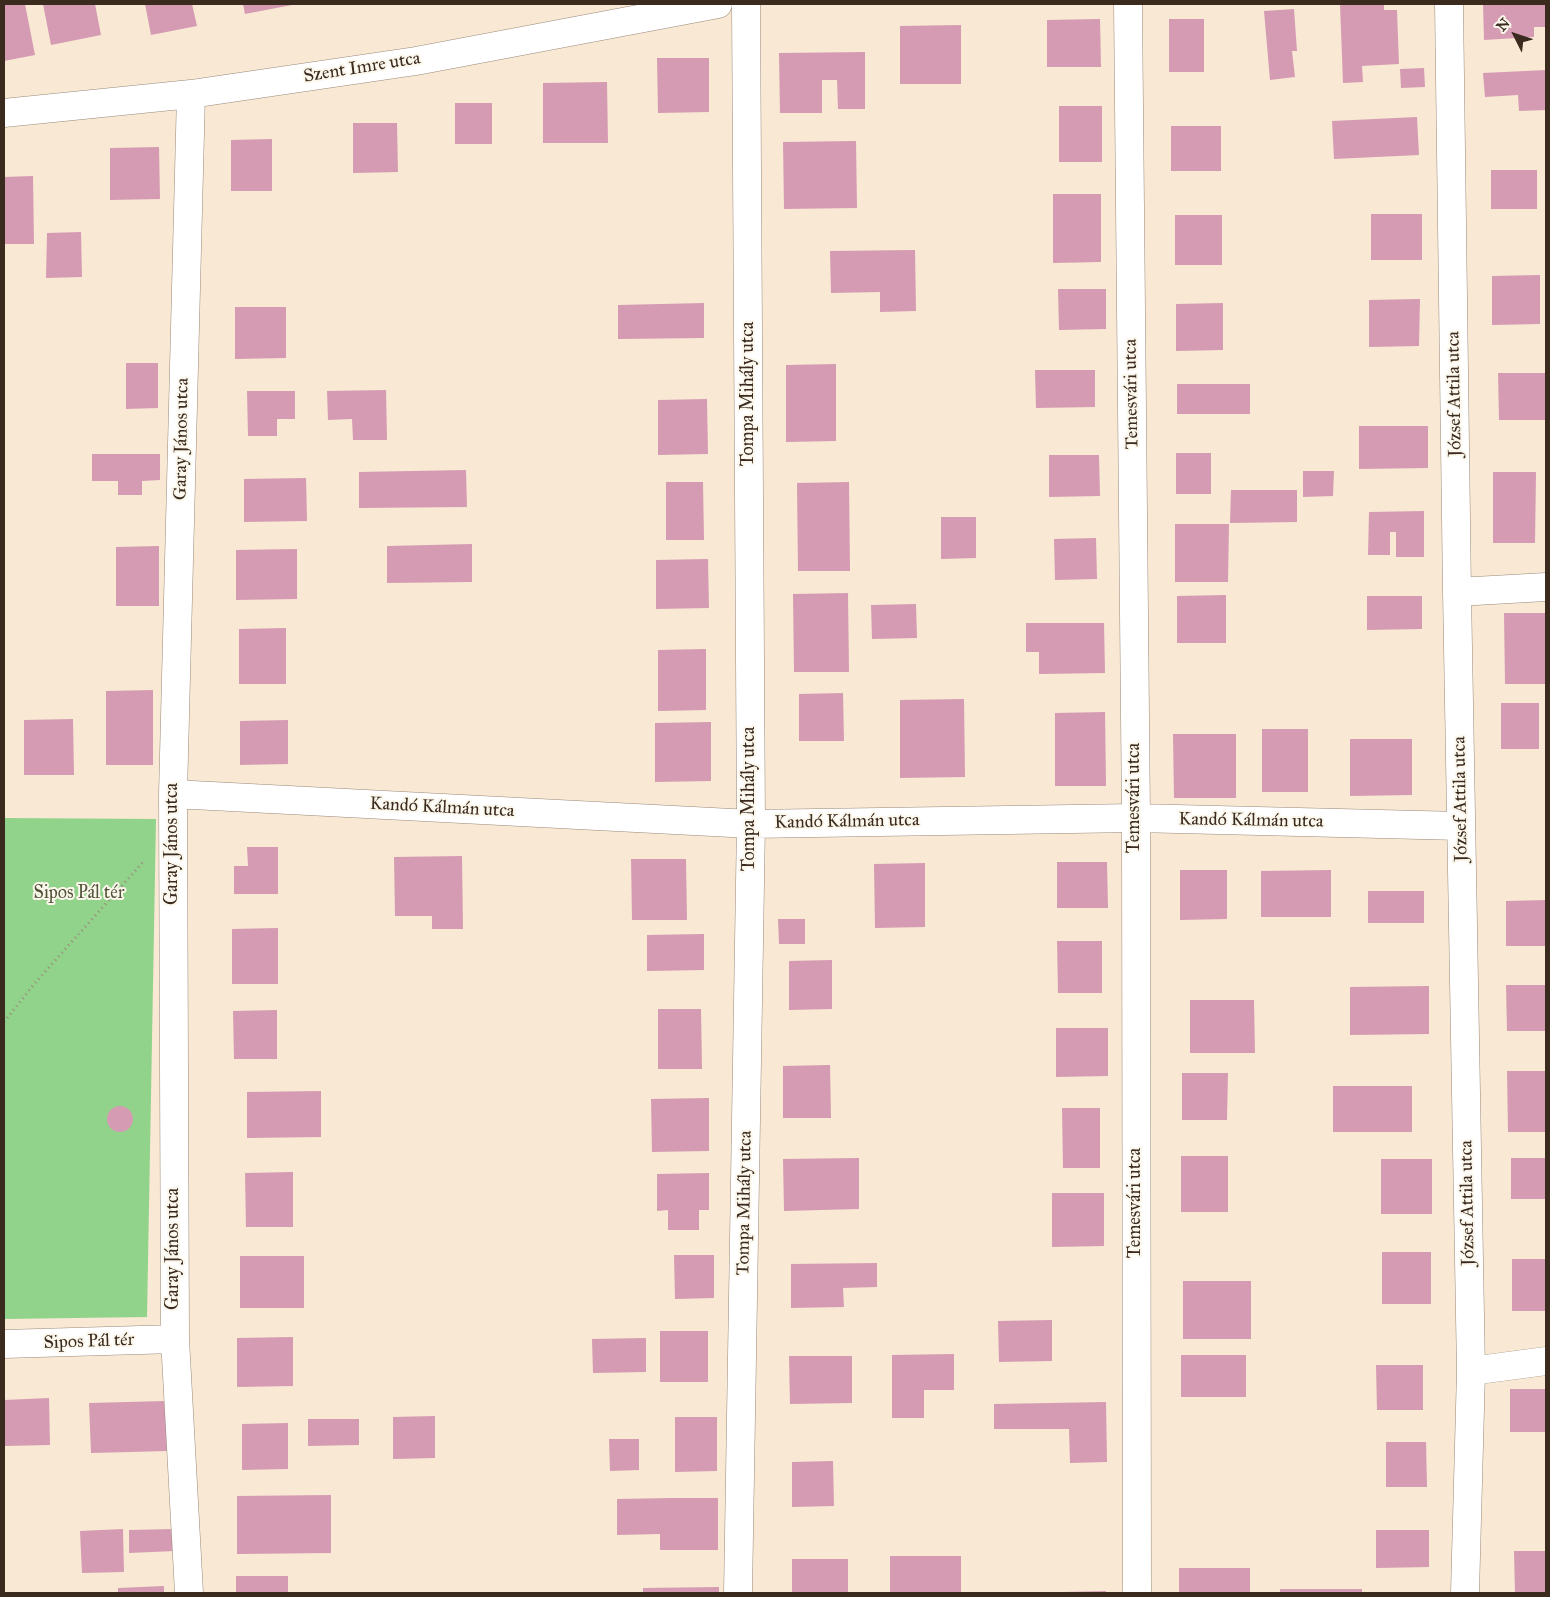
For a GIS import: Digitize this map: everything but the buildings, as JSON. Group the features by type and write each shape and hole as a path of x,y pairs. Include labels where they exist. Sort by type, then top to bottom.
{"street":[{"name":"Szent Imre utca","path":"4,113 191,94 416,61 718,4"},
{"name":"Tompa Mihály utca","path":"738,1593 751,824 746,4"},
{"name":"Temesvári utca","path":"1128,4 1136,818 1137,1593"},
{"name":"József Attila utca","path":"1450,4 1457,592 1472,1371 1465,1593"},
{"name":"Garay János utca","path":"190,1593 174,1339 173,794 191,94"},
{"path":"1457,592 1546,587"},
{"name":"Kandó Kálmán utca","path":"173,794 751,824 1136,818 1461,826"},
{"name":"Sipos Pál tér","path":"4,1344 174,1339"},
{"path":"1472,1371 1546,1361"}],"path":[{"path":"4,1022 34,983 148,856"}],"green space":[{"name":"Sipos Pál tér","path":"4,818 156,819 147,1317 4,1319"}]}
